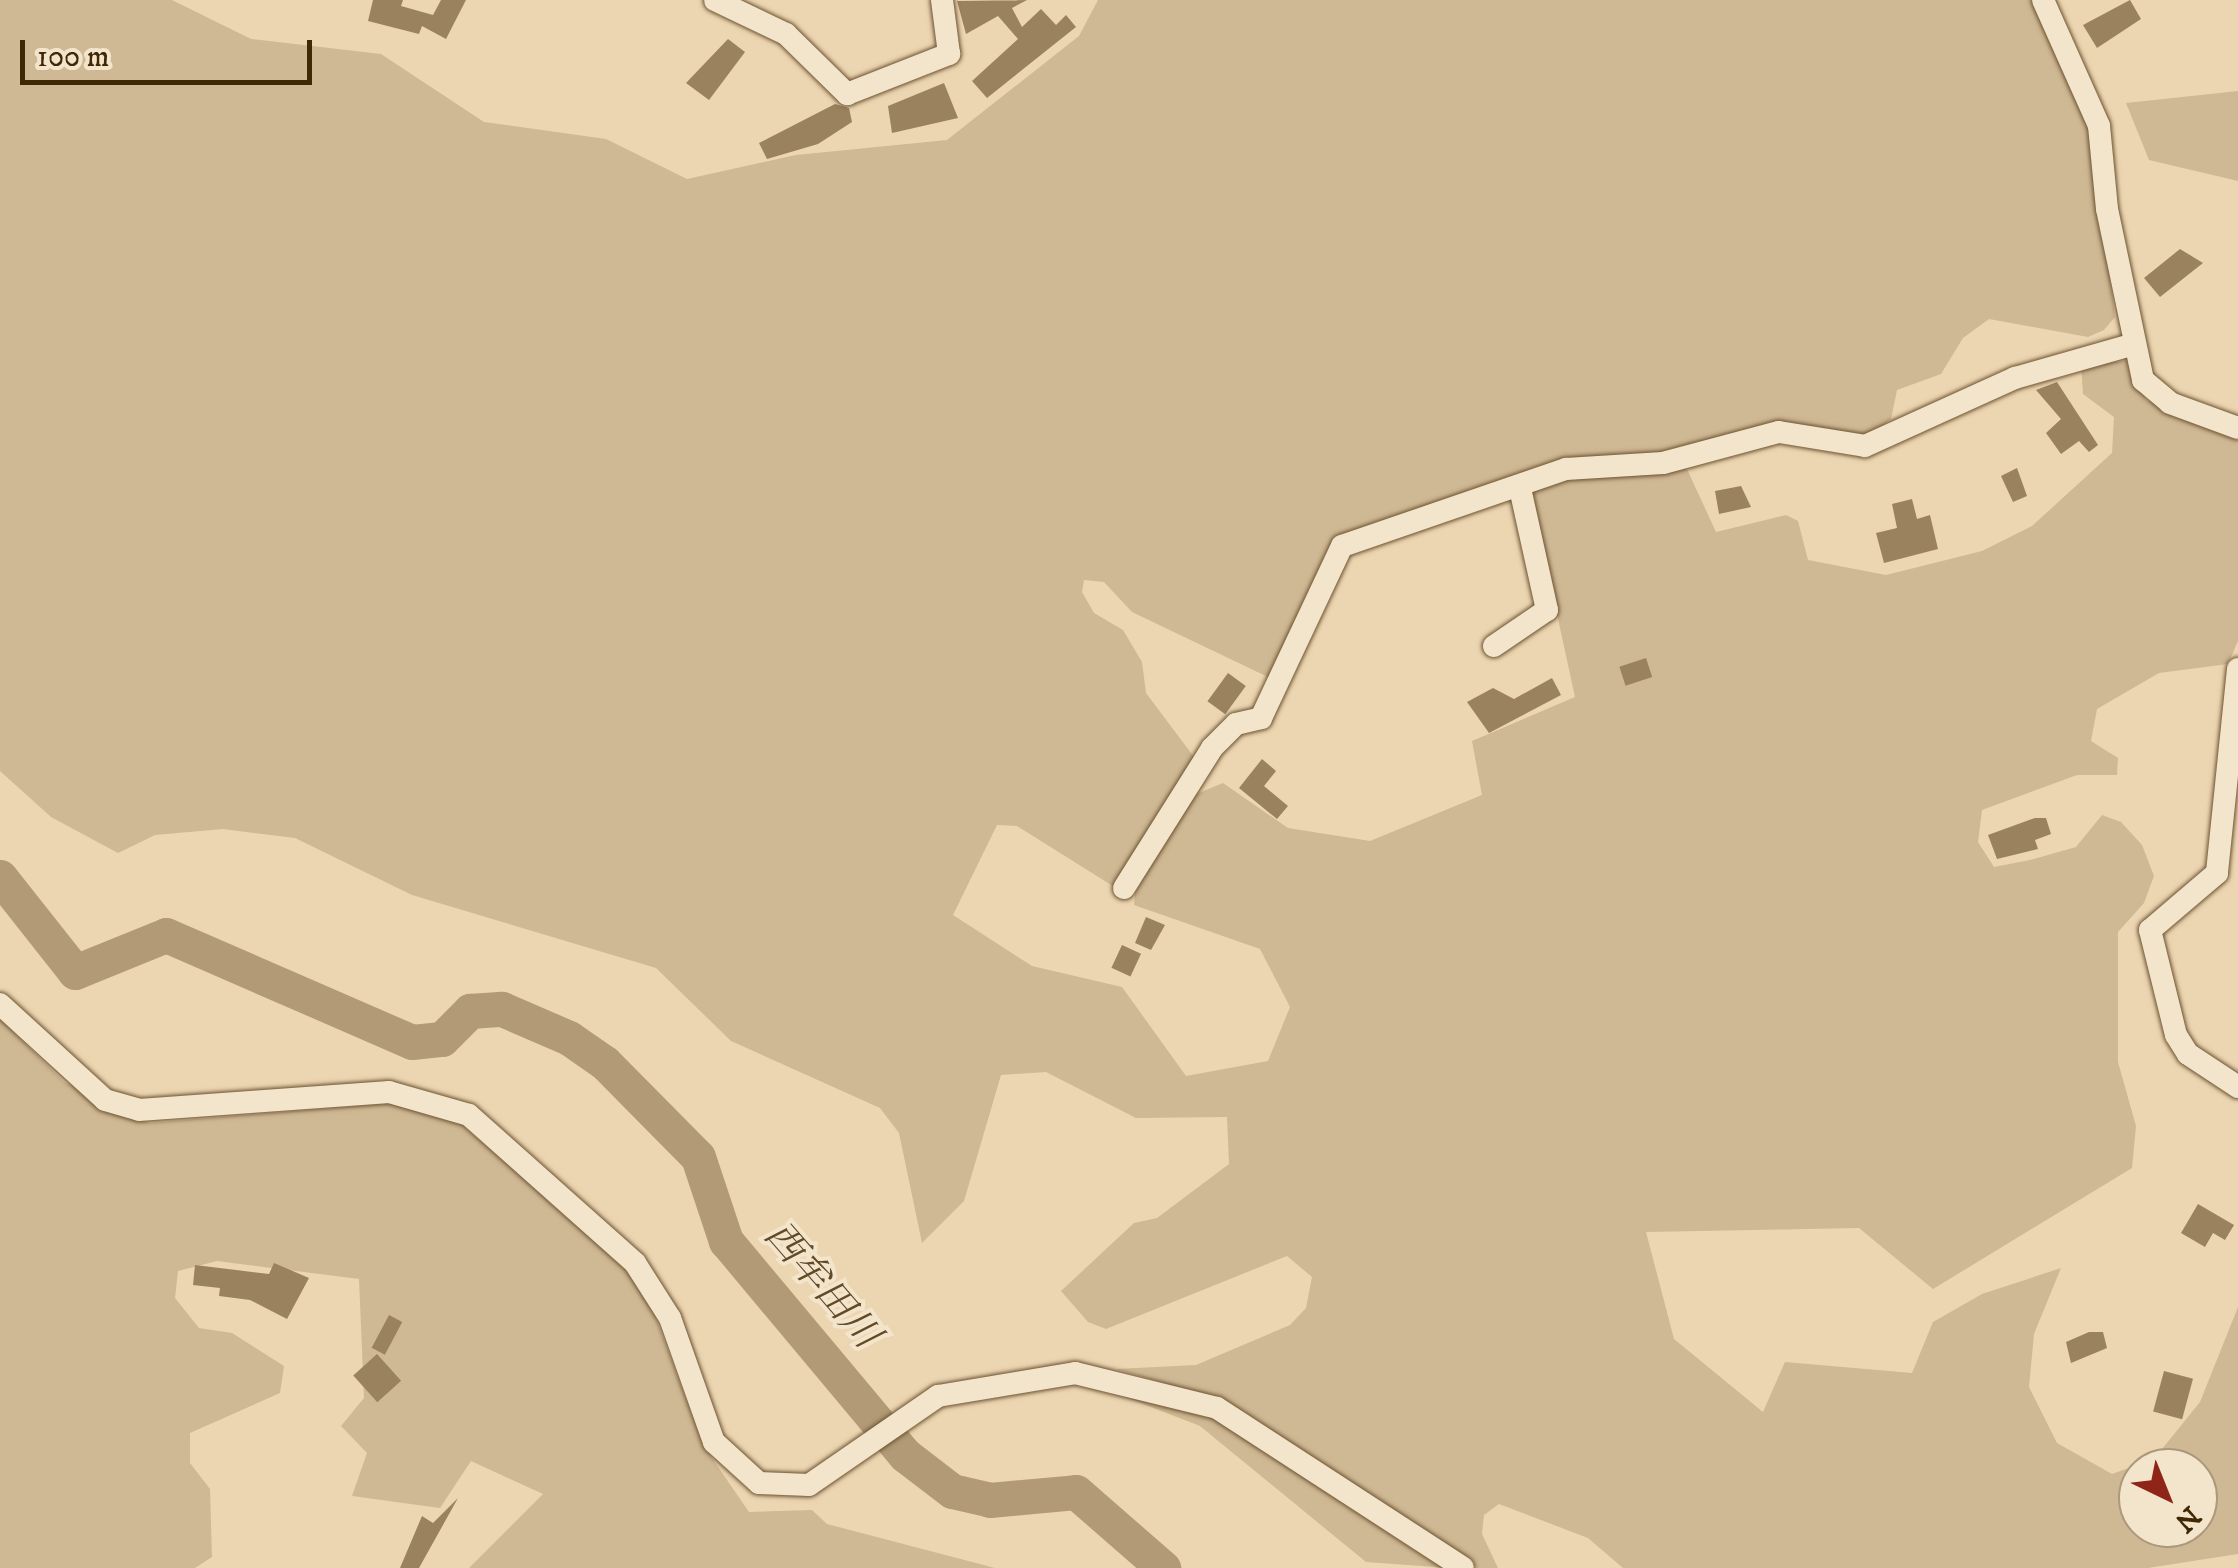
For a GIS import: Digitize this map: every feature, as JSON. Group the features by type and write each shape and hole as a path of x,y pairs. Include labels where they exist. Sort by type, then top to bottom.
{"street":[{"path":"715,0 786,34 847,94 949,54 942,0"},
{"path":"2042,0 2099,126 2132,346 2152,392 2238,428"},
{"path":"1124,888 1212,748 1236,724 1261,718 1342,546 1520,488 1566,469 1663,463 1778,432 1865,446 2016,378 2132,346"},
{"path":"1494,646 1547,610 1520,488"},
{"path":"2238,669 2217,873 2150,930 2176,1035 2188,1054 2238,1086"},
{"path":"0,1004 106,1100 139,1110 389,1092 469,1116 602,1226 644,1274 670,1318 714,1442 746,1477 801,1487 878,1442 938,1396 1075,1374 1142,1384 1217,1408 1463,1568"}],"shaded area":[{"path":"0,0 172,0 251,39 381,54 484,122 606,139 687,179 796,155 947,140 1079,36 1098,0 2031,0 2090,122 2115,317 2104,330 2088,337 1989,319 1963,338 1941,374 1897,390 1891,419 1864,440 1772,426 1663,455 1570,461 1352,532 1329,556 1285,669 1270,678 1132,612 1104,582 1084,580 1082,592 1094,613 1123,630 1142,662 1146,693 1194,757 1116,888 1017,826 997,825 953,915 1032,966 1122,987 1186,1076 1268,1061 1290,1007 1260,949 1134,905 1135,893 1182,800 1223,783 1288,828 1370,841 1482,795 1472,741 1575,697 1530,490 1569,476 1686,467 1716,532 1786,515 1798,521 1808,560 1886,575 1982,551 2032,526 2112,453 2114,417 2083,394 2081,365 2127,361 2146,400 2238,438 2238,641 2228,664 2159,673 2097,709 2091,741 2118,758 2117,775 2077,775 1982,810 1978,842 1994,867 2030,860 2076,847 2102,815 2121,822 2142,845 2154,876 2144,903 2118,932 2118,1062 2136,1126 2132,1168 1933,1289 1859,1228 1646,1232 1674,1339 1763,1412 1785,1362 1912,1373 1933,1322 1982,1294 2061,1268 2034,1334 2029,1387 2057,1443 2112,1474 2118,1472 2118,1548 2218,1548 2218,1448 2163,1448 2200,1402 2238,1307 2238,1554 2148,1568 1623,1568 1588,1538 1499,1504 1484,1515 1482,1534 1498,1568 1477,1568 1222,1400 1116,1369 1196,1365 1290,1325 1306,1308 1312,1277 1287,1256 1106,1329 1088,1322 1061,1291 1134,1223 1157,1218 1229,1164 1227,1117 1136,1118 1046,1072 1001,1075 964,1201 922,1243 899,1133 880,1108 731,1041 656,968 412,895 295,838 223,829 155,835 118,853 51,817 0,771"},
{"path":"2238,91 2238,181 2149,160 2126,103"},
{"path":"0,1019 64,1082 149,1123 393,1103 456,1120 620,1259 647,1294 703,1445 749,1512 812,1510 827,1524 995,1568 469,1568 543,1494 471,1461 440,1508 352,1496 367,1453 341,1426 364,1398 359,1279 217,1261 178,1271 175,1298 199,1328 232,1333 284,1366 280,1393 190,1433 190,1463 210,1489 212,1557 195,1568 0,1568"},
{"path":"1107,1390 1214,1418 1449,1568 1366,1562 1200,1426"}],"building":[{"path":"373,0 403,0 401,6 433,15 441,0 466,0 446,39 422,26 419,34 368,21"},
{"path":"1027,0 1012,8 1022,27 1041,9 1056,25 1066,15 1076,27 987,98 972,81 1018,39 998,16 966,34 957,1"},
{"path":"2130,0 2141,19 2097,48 2083,25"},
{"path":"728,39 745,52 709,100 686,83"},
{"path":"944,83 958,118 892,133 888,106"},
{"path":"835,104 849,108 852,122 818,144 767,159 759,143"},
{"path":"2180,249 2203,263 2160,297 2144,278"},
{"path":"2057,382 2098,445 2089,452 2079,441 2061,454 2046,433 2061,419 2036,390"},
{"path":"2017,468 2027,496 2013,502 2001,476"},
{"path":"1741,486 1751,507 1719,514 1715,491"},
{"path":"1912,499 1917,519 1930,515 1938,549 1884,563 1876,533 1897,528 1892,504"},
{"path":"1646,658 1652,677 1626,686 1619,667"},
{"path":"1228,673 1246,686 1225,714 1207,701"},
{"path":"1552,678 1561,695 1489,733 1467,702 1493,688 1514,699"},
{"path":"1262,759 1276,771 1264,786 1288,806 1277,819 1239,788"},
{"path":"2035,818 2046,818 2051,834 2035,840 2038,849 1997,859 1988,835"},
{"path":"1146,917 1165,925 1151,950 1135,943"},
{"path":"1122,945 1141,954 1130,977 1111,968"},
{"path":"2198,1204 2234,1225 2225,1240 2213,1233 2205,1247 2181,1233"},
{"path":"274,1263 309,1278 287,1319 250,1300 219,1296 220,1288 193,1285 195,1265 269,1274"},
{"path":"389,1315 402,1322 385,1355 372,1348"},
{"path":"2089,1332 2103,1332 2107,1348 2071,1363 2066,1342"},
{"path":"377,1354 401,1381 377,1402 353,1375"},
{"path":"2164,1371 2193,1379 2182,1419 2153,1412"},
{"path":"458,1498 419,1568 400,1568 422,1516 433,1523"}],"waterway":[{"name":"西牟田川","path":"0,877 75,972 166,935 412,1042 442,1039 470,1011 502,1009 569,1038 605,1063 698,1157 726,1241 905,1455 952,1491 990,1500 1076,1492 1163,1568"}]}
